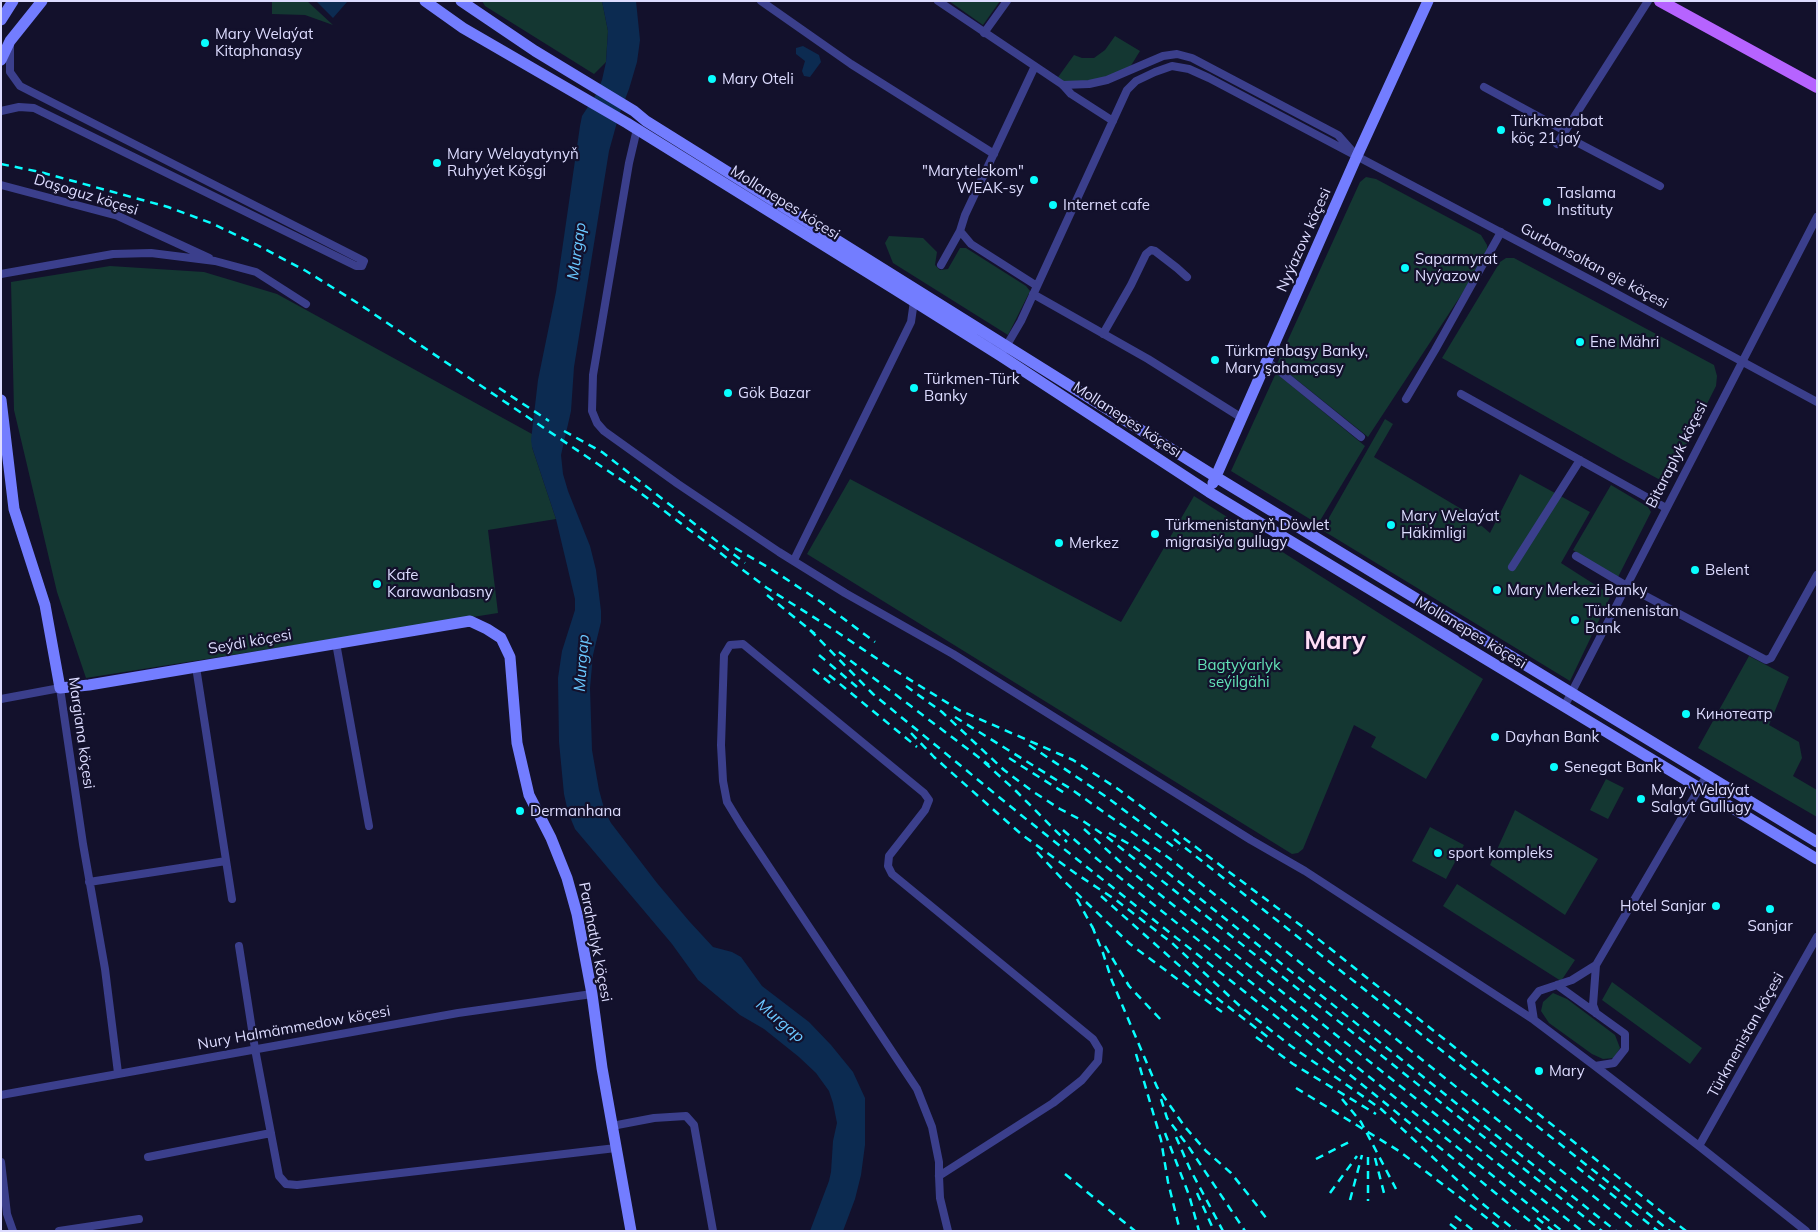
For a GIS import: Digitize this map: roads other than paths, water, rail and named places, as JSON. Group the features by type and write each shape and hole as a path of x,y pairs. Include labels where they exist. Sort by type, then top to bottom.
{"main road":[{"path":"1660,1 1817,86"}],"street":[{"path":"1,20 13,1"},
{"path":"1,60 10,41 42,1"},
{"name":"Mollanepes köçesi","path":"424,1 463,28 632,126 914,301 1004,351 1216,477 1817,842"},
{"name":"Mollanepes köçesi","path":"461,1 535,51 634,111 646,121 1004,351 1210,492 1817,860"},
{"path":"761,1 851,64 994,154"},
{"path":"938,1 1036,66 1063,85 1071,94 1113,121"},
{"path":"984,32 1007,1"},
{"name":"Nyýazow köçesi","path":"1210,492 1357,156 1428,1"},
{"path":"1557,144 1648,1"},
{"path":"1,111 19,107 34,108 356,266 362,266 364,261 20,86 10,72 10,41"},
{"path":"527,64 535,51"},
{"name":"Gurbansoltan eje köçesi","path":"1063,85 1089,84 1106,80 1163,56 1177,54 1192,58 1338,135 1357,156"},
{"path":"941,265 960,231 965,215 1036,66"},
{"name":"Gurbansoltan eje köçesi","path":"1004,351 1037,286 1127,90 1136,81 1172,66 1189,69 1209,78 1742,360 1817,402"},
{"path":"1484,87 1660,186"},
{"path":"632,126 629,163 593,375 592,411 597,423 604,431 746,530 845,593 953,654 1251,840 1305,871 1534,1020 1700,1146 1806,1231"},
{"path":"170,175 174,165"},
{"name":"Daşoguz köçesi","path":"1,184 118,216 215,261"},
{"name":"Bitaraplyk köçesi","path":"1564,707 1625,585 1817,217"},
{"path":"960,231 971,244 1037,286"},
{"path":"1406,399 1436,350 1500,232"},
{"path":"1103,334 1146,254 1151,250 1187,277"},
{"path":"1,274 113,254 151,253 215,261 256,272 306,304"},
{"path":"1033,294 1148,359 1242,418"},
{"path":"794,560 911,322 914,301"},
{"path":"1267,361 1361,437"},
{"path":"1461,394 1666,508"},
{"name":"Margiana köçesi","path":"1,400 14,509 45,605 60,688 89,882 105,969 118,1073"},
{"path":"1512,567 1580,460"},
{"path":"1576,556 1625,585 1766,660 1771,658 1817,575"},
{"name":"Seýdi köçesi","path":"1,699 470,622 487,629 501,638"},
{"name":"Parahatlyk köçesi","path":"501,638 510,657 517,743 529,795 551,838 567,878 577,914 631,1231"},
{"path":"336,643 369,826"},
{"path":"939,1176 1053,1104 1082,1080 1098,1060 1099,1049 1093,1039 892,874 888,866 890,856 925,810 929,800 924,793 743,644 730,645 724,655 721,745 723,781 727,802 740,825 917,1090 932,1127 939,1162 939,1176 940,1198 948,1231"},
{"path":"196,667 232,898"},
{"path":"1596,1012 1593,1005 1596,965 1707,775"},
{"path":"89,882 226,861"},
{"name":"Türkmenistan köçesi","path":"1700,1146 1817,937"},
{"path":"239,946 255,1049 279,1176 286,1184 297,1185 616,1148"},
{"path":"1534,1020 1531,1001 1539,991 1572,980 1596,965"},
{"path":"1557,985 1624,1034 1625,1049 1614,1063 1595,1066"},
{"name":"Nury Halmämmedow köçesi","path":"1,1096 118,1073 458,1013 592,994"},
{"path":"612,1126 654,1118 686,1116 694,1125 713,1231"},
{"path":"148,1157 271,1133"},
{"path":"1,1162 7,1214 13,1231"},
{"path":"59,1231 139,1219"}],"water":[{"path":"316,1 347,1 347,2 333,18"},
{"name":"Murgap","path":"602,1 636,1 640,40 637,62 609,151 574,367 571,411 561,455 563,474 568,491 590,546 596,570 601,611 601,622 593,655 590,688 592,750 599,790 605,812 611,823 689,921 713,947 732,952 741,957 762,986 809,1022 853,1072 865,1098 865,1145 861,1175 855,1199 843,1231 810,1231 831,1172 833,1141 837,1123 829,1091 816,1073 799,1057 764,1029 740,1015 698,980 672,944 575,829 568,812 564,794 559,742 558,678 562,651 575,610 575,599 556,519 531,440 538,380 556,292 580,126 582,116 595,96 602,80 606,62 608,31"},
{"path":"803,46 819,55 821,62 810,77 804,76 802,71 805,61 796,54 796,48"}],"railway":[{"path":"1,164 40,172 168,207 211,223 306,271 356,302 635,489 767,588 891,668 959,710 1073,760 1118,789 1303,927 1686,1231"},
{"path":"499,388 549,421"},
{"path":"564,431 602,452 745,563"},
{"path":"735,548 821,602 875,642"},
{"path":"767,595 815,634"},
{"path":"810,630 873,694 1021,815 1374,1094 1542,1231"},
{"path":"839,652 989,765"},
{"path":"819,655 857,687"},
{"path":"813,669 831,684"},
{"path":"829,675 917,747"},
{"path":"906,686 942,712 1004,770 1032,791 1107,837 1602,1231"},
{"path":"955,717 1071,789 1169,858 1637,1231"},
{"path":"911,733 934,757 1021,834 1116,900 1172,943 1241,1007 1291,1046 1381,1109 1484,1205 1516,1231"},
{"path":"1029,745 1105,796 1178,850"},
{"path":"1009,758 1066,794"},
{"path":"984,762 1067,842"},
{"path":"1084,829 1128,869 1582,1231"},
{"path":"1063,830 1562,1231"},
{"path":"1109,833 1133,846 1148,857 1616,1231"},
{"path":"1174,839 1670,1231"},
{"path":"1037,852 1064,881 1130,944 1222,1012"},
{"path":"1101,896 1209,992 1269,1038"},
{"path":"1077,899 1095,932"},
{"path":"1092,926 1112,981 1157,1087 1185,1127 1206,1151 1231,1173 1269,1222"},
{"path":"1105,946 1129,986 1162,1021"},
{"path":"1256,1037 1293,1064 1376,1114"},
{"path":"1136,1054 1161,1140 1168,1182 1180,1231"},
{"path":"1296,1088 1399,1151 1504,1231"},
{"path":"1161,1099 1167,1118 1245,1231"},
{"path":"1342,1099 1361,1122 1396,1189"},
{"path":"1165,1133 1189,1195 1199,1231"},
{"path":"1176,1137 1190,1169 1223,1231"},
{"path":"1316,1159 1351,1141"},
{"path":"1350,1200 1362,1155"},
{"path":"1330,1193 1357,1156"},
{"path":"1368,1157 1368,1201"},
{"path":"1375,1158 1385,1197"},
{"path":"1577,1167 1658,1231"},
{"path":"1065,1174 1135,1231"},
{"path":"1197,1193 1214,1231"},
{"path":"1455,1216 1474,1231"},
{"path":"1537,1218 1553,1231"},
{"path":"1450,1224 1459,1231"}],"place":[{"name":"Mary Welaýat Kitaphanasy","path":"205,43"},
{"name":"Mary Oteli","path":"712,79"},
{"name":"Türkmenabat köç 21 jaý","path":"1501,130"},
{"name":"Mary Welayatynyň Ruhyýet Köşgi","path":"437,163"},
{"name":"\"Marytelekom\" WEAK-sy","path":"1034,180"},
{"name":"Taslama Instituty","path":"1547,202"},
{"name":"Internet cafe","path":"1053,205"},
{"name":"Saparmyrat Nyýazow","path":"1405,268"},
{"name":"Ene Mähri","path":"1580,342"},
{"name":"Türkmenbaşy Banky, Mary şahamçasy","path":"1215,360"},
{"name":"Türkmen-Türk Banky","path":"914,388"},
{"name":"Gök Bazar","path":"728,393"},
{"name":"Mary Welaýat Häkimligi","path":"1391,525"},
{"name":"Türkmenistanyň Döwlet migrasiýa gullugy","path":"1155,534"},
{"name":"Merkez","path":"1059,543"},
{"name":"Belent","path":"1695,570"},
{"name":"Kafe Karawanbasny","path":"377,584"},
{"name":"Mary Merkezi Banky","path":"1497,590"},
{"name":"Türkmenistan Bank","path":"1575,620"},
{"name":"Кинотеатр","path":"1686,714"},
{"name":"Dayhan Bank","path":"1495,737"},
{"name":"Senegat Bank","path":"1554,767"},
{"name":"Mary Welaýat Salgyt Gullugy","path":"1641,799"},
{"name":"Dermanhana","path":"520,811"},
{"name":"sport kompleks","path":"1438,853"},
{"name":"Hotel Sanjar","path":"1716,906"},
{"name":"Sanjar","path":"1770,909"},
{"name":"Mary","path":"1539,1071"}],"district":[{"name":"Mary","path":"1335,641"}],"park label":[{"name":"Bagtyýarlyk seýilgähi","path":"1239,674"}]}
